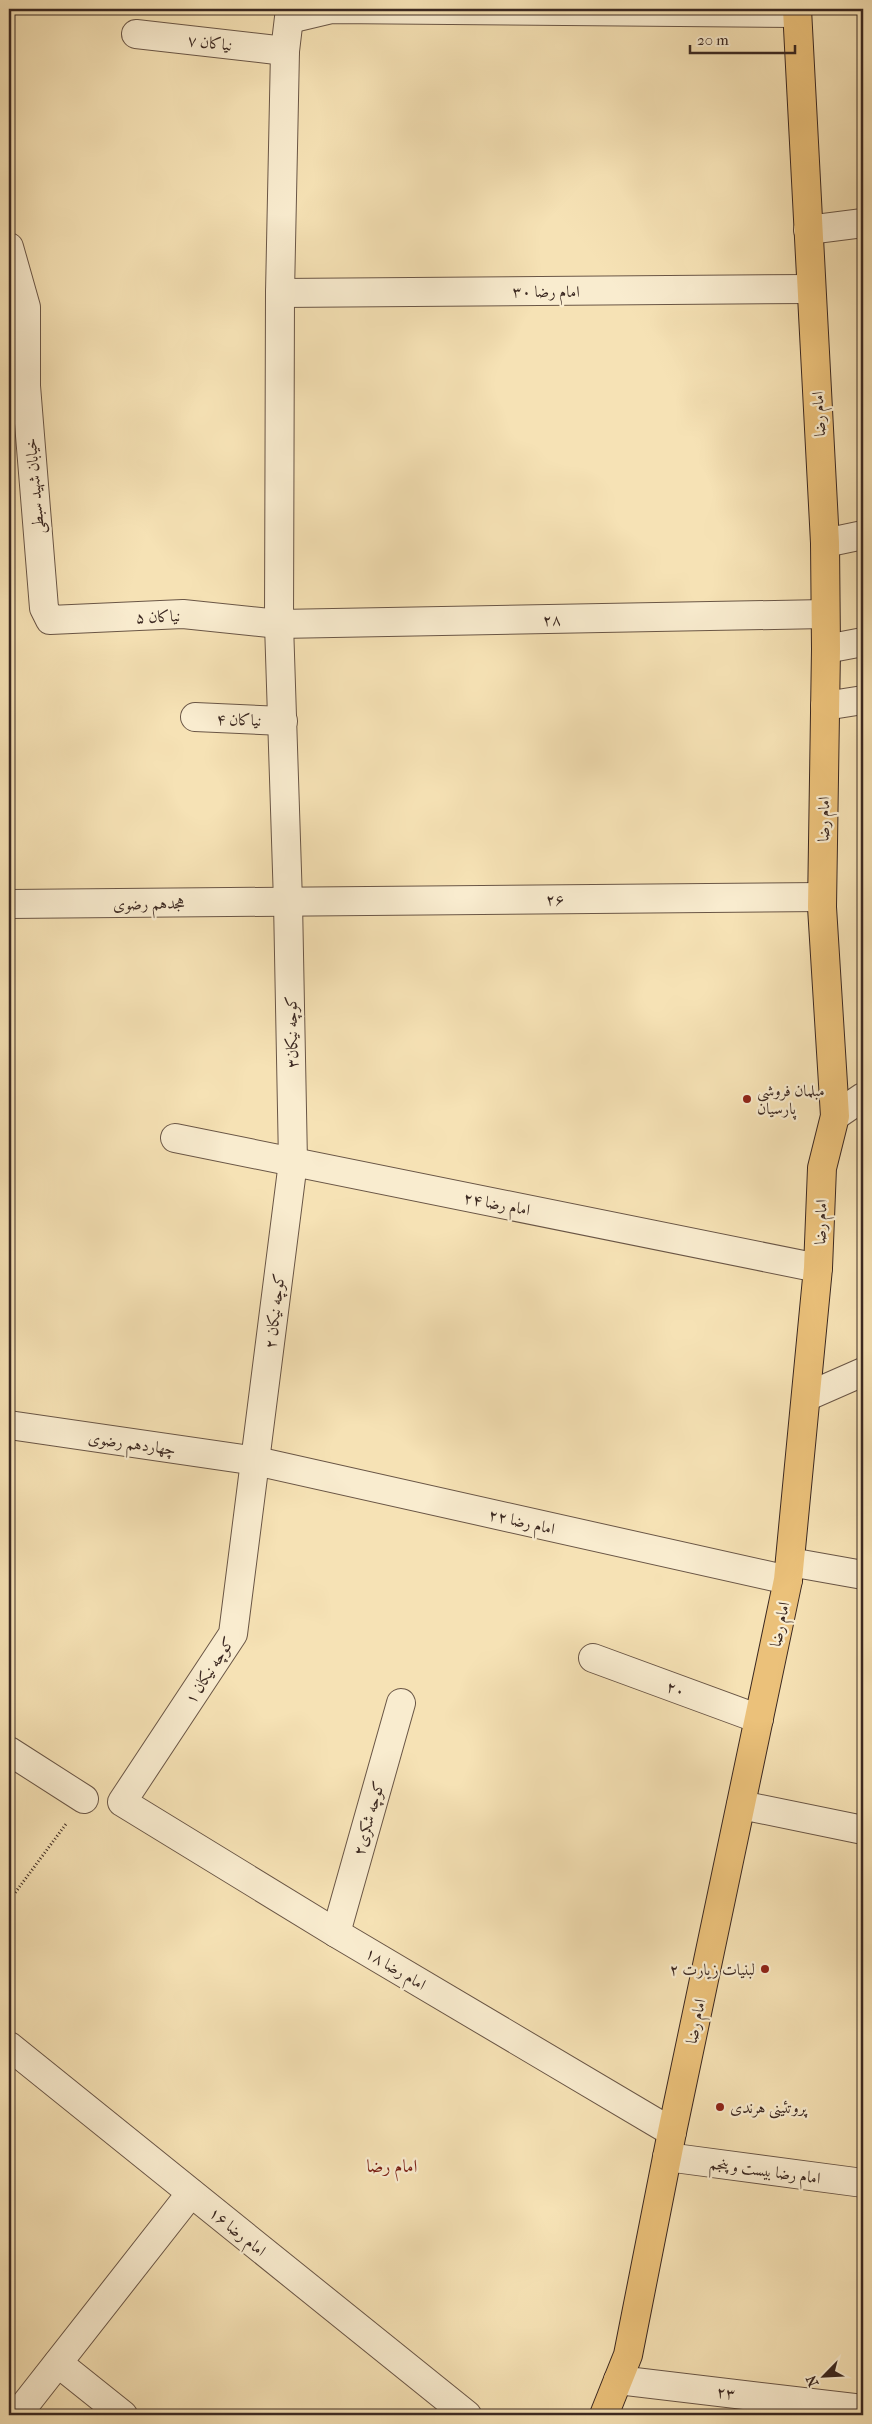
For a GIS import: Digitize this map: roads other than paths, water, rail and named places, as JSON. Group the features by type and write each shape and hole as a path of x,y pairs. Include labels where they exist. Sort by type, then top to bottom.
{"main road":[{"name":"امام رضا","path":"604,2415 628,2355 789,1571 818,1268 822,1168 835,1116 822,897 826,649 825,543 797,11"}],"street":[{"path":"290,14 332,10 797,11"},
{"name":"کوچه نیکان۳","path":"290,14 285,51 280,293 279,624 288,902 293,1162"},
{"name":"۷ نیاکان","path":"136,34 285,51"},
{"path":"808,230 863,223"},
{"name":"خیابان شهید سبطی","path":"9,247 26,307 17,387 44,608"},
{"name":"امام رضا ۳۰","path":"280,293 811,290"},
{"path":"825,543 863,535"},
{"name":"۵ نیاکان","path":"44,608 50,620 183,614 279,624"},
{"name":"۲۸","path":"279,624 825,614"},
{"path":"826,649 863,642"},
{"path":"825,706 863,700"},
{"name":"۴ نیاکان","path":"196,717 283,721"},
{"name":"۲۶","path":"288,902 822,897"},
{"name":"هجدهم رضوی","path":"9,904 288,902"},
{"path":"835,1116 863,1097"},
{"name":"امام رضا ۲۴","path":"175,1138 818,1268"},
{"name":"کوچه نیکان ۲","path":"256,1461 293,1162"},
{"path":"806,1397 863,1372"},
{"name":"چهاردهم رضوی","path":"9,1425 256,1461"},
{"name":"امام رضا ۲۲","path":"256,1461 789,1571 863,1575"},
{"name":"کوچه نیکان ۱","path":"122,1802 233,1634 256,1461"},
{"name":"۲۰","path":"593,1658 759,1719"},
{"name":"کوچه شکری۲","path":"336,1932 401,1703"},
{"path":"9,1751 84,1799"},
{"name":"امام رضا ۱۸","path":"122,1802 336,1932 670,2144"},
{"path":"740,1805 863,1830"},
{"name":"امام رضا ۱۶","path":"9,2046 467,2415"},
{"name":"امام رضا بیست و پنجم","path":"670,2144 863,2184"},
{"path":"9,2410 16,2415 191,2193"},
{"path":"58,2363 123,2415"},
{"name":"۲۳","path":"618,2380 863,2409"}],"place":[{"name":"مبلمان فروشی پارسیان","path":"747,1099"},
{"name":"لبنیات زیارت ۲","path":"765,1969"},
{"name":"پروتئینی هرندی","path":"720,2107"}],"district":[{"name":"امام رضا","path":"392,2166"}]}
